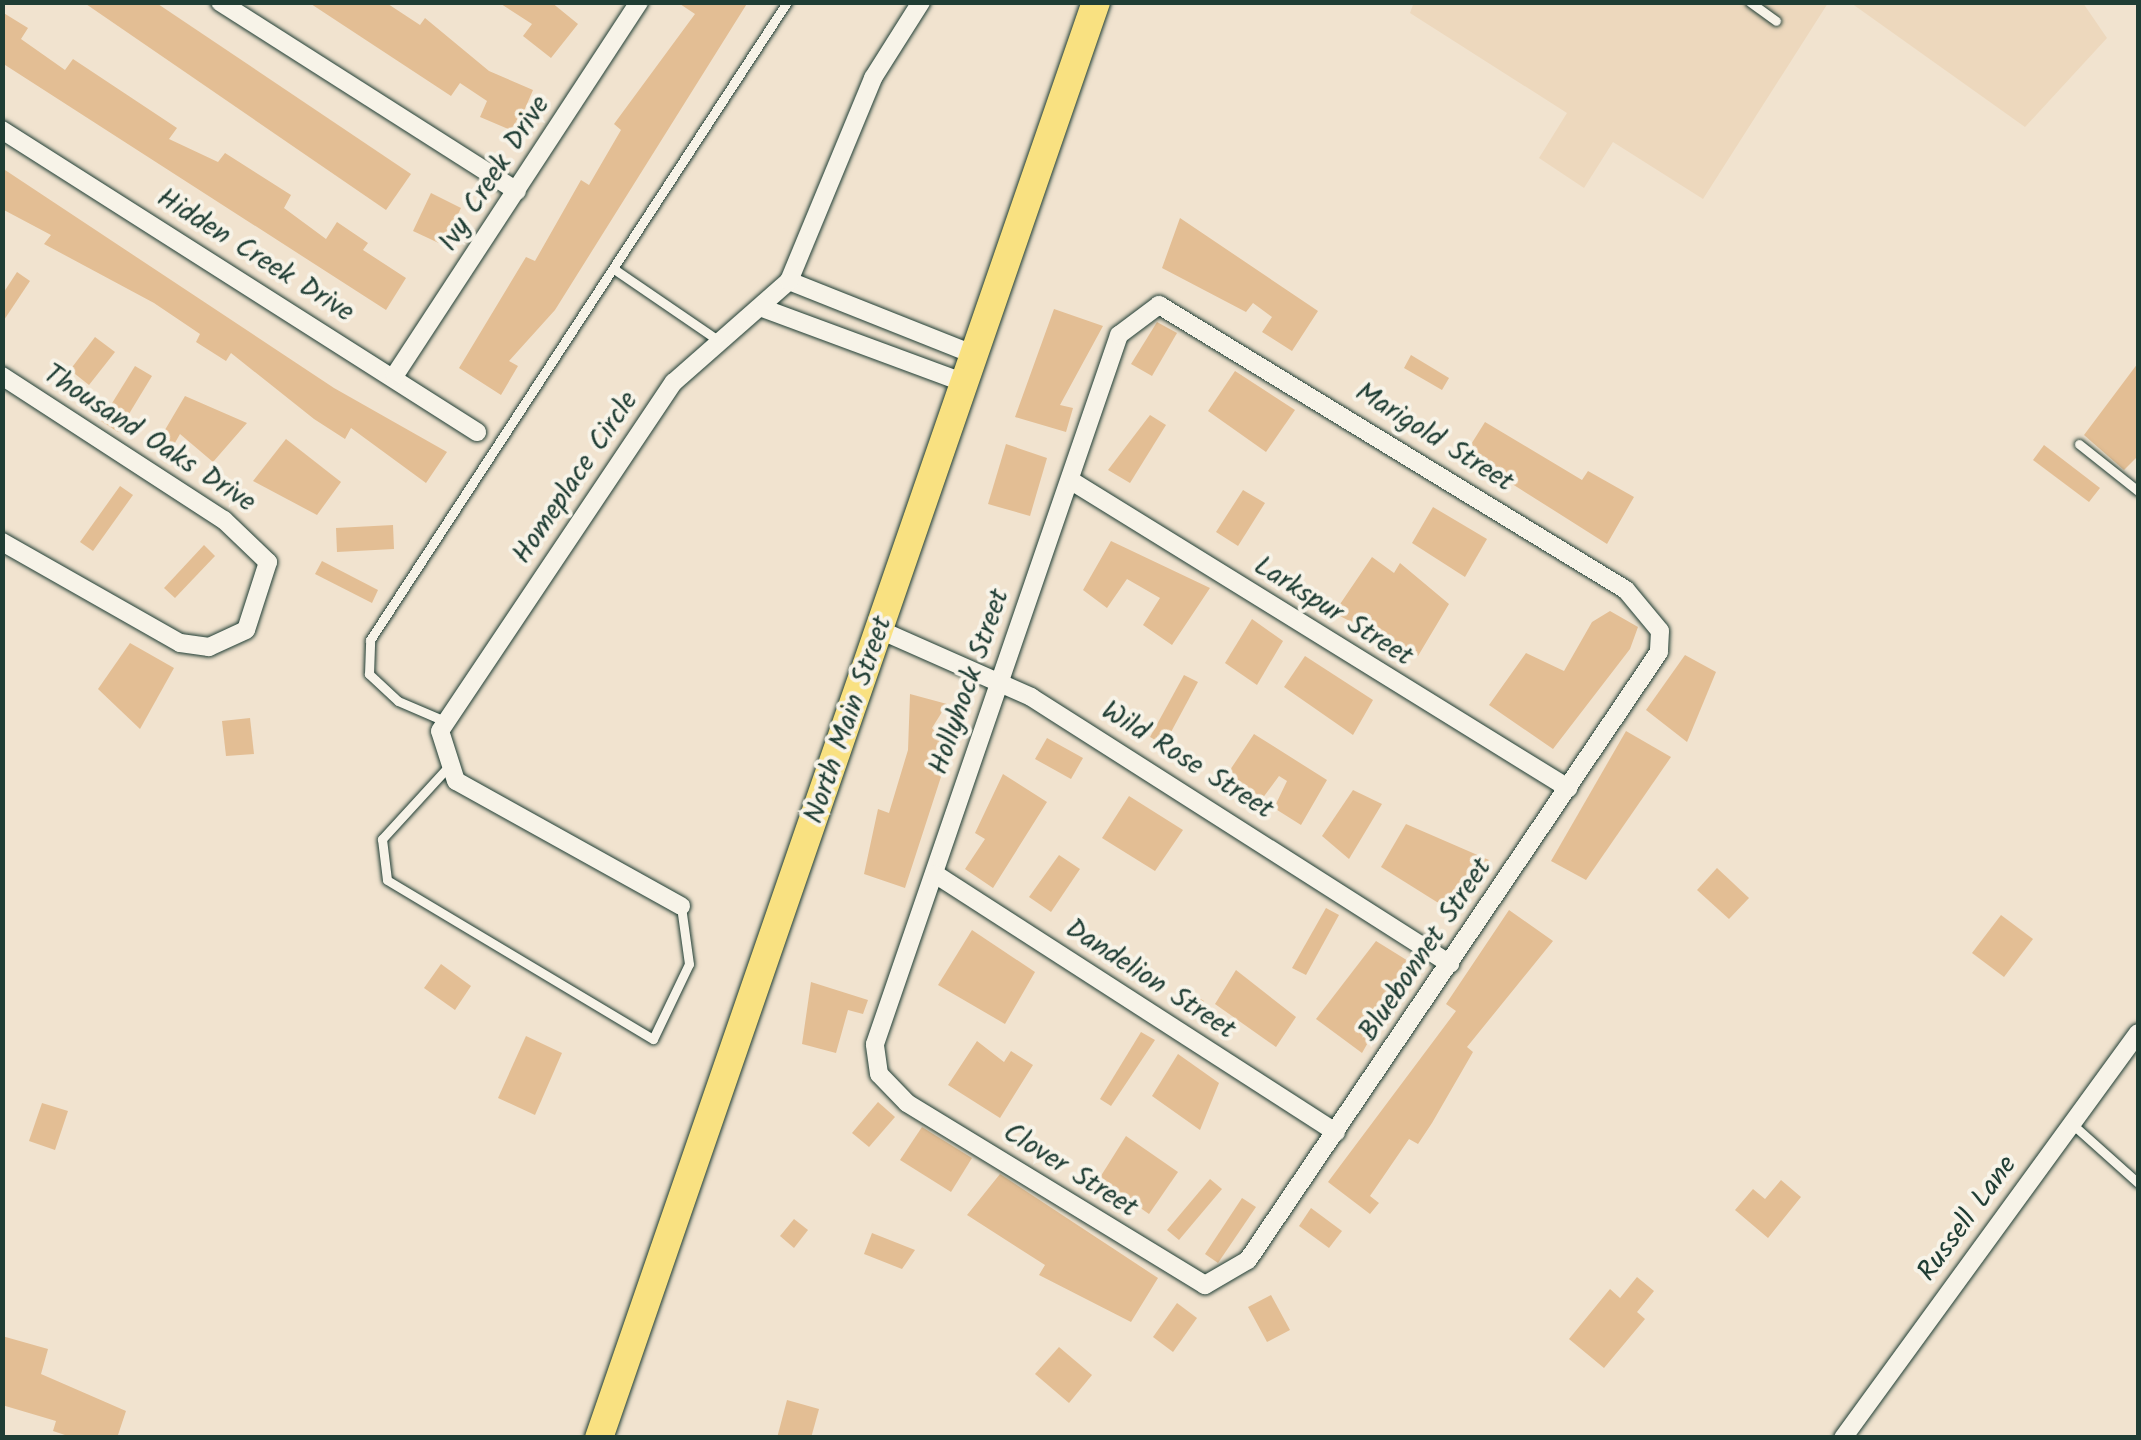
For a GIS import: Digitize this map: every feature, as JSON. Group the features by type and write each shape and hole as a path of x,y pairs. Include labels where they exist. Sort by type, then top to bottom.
{"main road":[{"name":"North Main Street","path":"599,1438 1096,2"}],"street":[{"path":"220,2 517,191"},
{"name":"Homeplace Circle","path":"447,722 631,441 674,382 764,309 788,282 873,78 922,2"},
{"name":"Ivy Creek Drive","path":"395,375 634,4"},
{"name":"Hidden Creek Drive","path":"2,130 395,375 478,432"},
{"path":"788,282 972,354"},
{"path":"764,309 962,382"},
{"name":"Hollyhock Street","path":"886,1082 875,1044 1119,335 1145,309"},
{"name":"Marigold Street","path":"1145,309 1184,314 1626,590 1648,607 1659,652"},
{"path":"860,345 872,317"},
{"name":"Thousand Oaks Drive","path":"2,376 224,520 268,562 246,630 209,647 180,643 2,542"},
{"name":"Larkspur Street","path":"1070,480 1568,788"},
{"name":"Wild Rose Street","path":"880,630 998,682 1450,964"},
{"name":"Bluebonnet Street","path":"1232,1273 1336,1132 1659,652"},
{"path":"447,722 440,730 448,767 483,800 680,906"},
{"name":"Dandelion Street","path":"935,874 1336,1132"},
{"name":"Russell Lane","path":"1843,1438 2138,1033"},
{"name":"Clover Street","path":"886,1082 1188,1280 1205,1285 1232,1273"}],"lane":[{"path":"447,722 398,701 369,674 370,640 787,2"},
{"path":"1750,2 1776,21"},
{"path":"614,269 719,342"},
{"path":"2079,444 2138,490"},
{"path":"448,767 382,839 387,880 653,1039 689,964 680,906"},
{"path":"2071,1123 2138,1183"}],"shaded area":[{"path":"1414,2 1828,3 1703,199 1613,142 1584,188 1539,158 1567,113 1410,13"},
{"path":"1851,3 2083,3 2107,38 2025,127"}],"building":[{"path":"83,2 155,2 411,174 386,210"},
{"path":"308,2 385,2 420,25 425,18 489,71 533,90 515,132 480,117 487,101 460,83 451,96"},
{"path":"498,2 551,2 578,24 551,58 523,36 532,24"},
{"path":"677,2 748,2 555,310 509,361 518,366 501,395 459,368 526,257 535,261 581,180 589,185 621,130 614,124 695,14"},
{"path":"2,12 28,28 21,39 65,70 73,59 177,128 169,139 218,162 225,153 291,195 284,208 326,239 337,222 368,243 363,250 406,278 386,310 2,63"},
{"path":"2,168 334,388 447,452 426,483 351,428 345,439 314,419 231,353 226,361 196,342 200,334 154,303 44,244 51,235 2,209"},
{"path":"431,193 461,208 443,245 413,231"},
{"path":"1180,218 1318,311 1292,351 1262,332 1272,317 1253,303 1246,312 1162,268"},
{"path":"17,272 30,281 2,323 2,295"},
{"path":"1054,309 1103,326 1060,405 1073,408 1066,432 1015,417"},
{"path":"1157,322 1177,333 1152,376 1131,364"},
{"path":"95,337 115,352 89,385 70,370"},
{"path":"1411,355 1449,378 1442,390 1404,368"},
{"path":"2138,363 2138,456 2124,470 2084,435"},
{"path":"135,366 152,376 118,432 101,421"},
{"path":"1235,371 1295,410 1266,452 1208,411"},
{"path":"185,396 247,423 213,462 180,434 172,448 159,440"},
{"path":"1150,415 1166,425 1130,483 1108,470"},
{"path":"1485,422 1582,480 1588,471 1634,497 1607,544 1465,454"},
{"path":"286,439 341,482 317,515 253,481"},
{"path":"1006,444 1047,458 1030,516 988,504"},
{"path":"2044,445 2100,488 2089,502 2033,460"},
{"path":"120,486 133,495 93,551 80,542"},
{"path":"1243,490 1265,503 1238,546 1216,532"},
{"path":"1433,507 1487,539 1465,577 1412,543"},
{"path":"393,525 394,549 337,552 336,528"},
{"path":"1111,541 1210,588 1172,645 1143,625 1160,598 1127,579 1107,608 1083,590"},
{"path":"204,545 215,556 175,598 164,588"},
{"path":"1372,557 1394,573 1400,563 1449,604 1418,656 1334,613"},
{"path":"322,561 378,590 372,603 315,574"},
{"path":"1610,611 1638,627 1630,649 1553,749 1489,705 1526,653 1564,671 1592,622"},
{"path":"1252,619 1283,641 1257,685 1225,663"},
{"path":"130,643 174,668 140,729 98,689"},
{"path":"1685,655 1716,672 1687,742 1646,710"},
{"path":"1305,656 1373,700 1353,735 1284,687"},
{"path":"1184,675 1198,682 1164,745 1150,737"},
{"path":"910,694 947,704 932,728 950,749 905,888 864,874 878,809 889,813 908,750"},
{"path":"250,718 254,754 226,756 222,721"},
{"path":"1626,731 1671,757 1586,880 1551,861"},
{"path":"1254,734 1327,780 1301,825 1274,808 1287,781 1279,776 1262,799 1226,776"},
{"path":"1047,738 1083,758 1071,779 1035,759"},
{"path":"1003,774 1047,802 993,888 965,869 985,839 975,833"},
{"path":"1353,790 1382,804 1349,859 1322,836"},
{"path":"1129,796 1183,830 1155,871 1102,838"},
{"path":"1406,824 1489,860 1456,914 1381,867"},
{"path":"1059,855 1080,869 1051,912 1029,897"},
{"path":"1717,868 1749,898 1729,919 1697,890"},
{"path":"1326,908 1339,915 1306,975 1292,968"},
{"path":"1509,910 1553,941 1467,1047 1473,1052 1432,1123 1418,1144 1409,1139 1370,1196 1379,1203 1370,1214 1328,1182 1456,1011 1446,1004"},
{"path":"2001,915 2033,939 2004,977 1972,953"},
{"path":"972,930 1035,972 1005,1024 938,985"},
{"path":"1376,941 1413,964 1362,1053 1316,1019"},
{"path":"441,964 471,986 455,1010 424,988"},
{"path":"1236,970 1296,1017 1276,1047 1215,1004"},
{"path":"811,982 868,1000 863,1014 848,1010 836,1053 802,1044"},
{"path":"1190,993 1204,1001 1196,1015 1183,1007"},
{"path":"1141,1032 1155,1040 1111,1106 1100,1099"},
{"path":"526,1036 562,1053 535,1115 498,1098"},
{"path":"977,1041 1004,1062 1011,1051 1033,1065 1000,1118 948,1085"},
{"path":"1178,1054 1219,1083 1200,1130 1152,1096"},
{"path":"878,1102 895,1117 869,1147 852,1133"},
{"path":"42,1103 68,1111 55,1150 29,1141"},
{"path":"922,1127 972,1158 951,1192 900,1160"},
{"path":"1126,1136 1178,1172 1149,1214 1099,1179"},
{"path":"1000,1174 1158,1278 1131,1322 1039,1275 1045,1265 967,1215"},
{"path":"1210,1179 1222,1189 1179,1240 1167,1230"},
{"path":"1781,1180 1801,1197 1768,1238 1735,1210 1753,1189 1765,1199"},
{"path":"1242,1198 1256,1207 1218,1263 1205,1254"},
{"path":"1311,1208 1342,1231 1329,1248 1299,1226"},
{"path":"794,1219 808,1230 794,1248 780,1236"},
{"path":"872,1233 915,1250 902,1269 864,1254"},
{"path":"1637,1277 1654,1291 1637,1312 1645,1319 1604,1368 1569,1339 1610,1289 1620,1298"},
{"path":"1271,1295 1290,1330 1267,1342 1248,1307"},
{"path":"1177,1303 1197,1318 1173,1352 1153,1337"},
{"path":"2,1336 48,1349 41,1374 126,1411 117,1438 74,1438 53,1431 56,1421 2,1405"},
{"path":"1059,1347 1092,1375 1069,1403 1035,1374"},
{"path":"787,1400 819,1409 811,1438 777,1438"}]}
